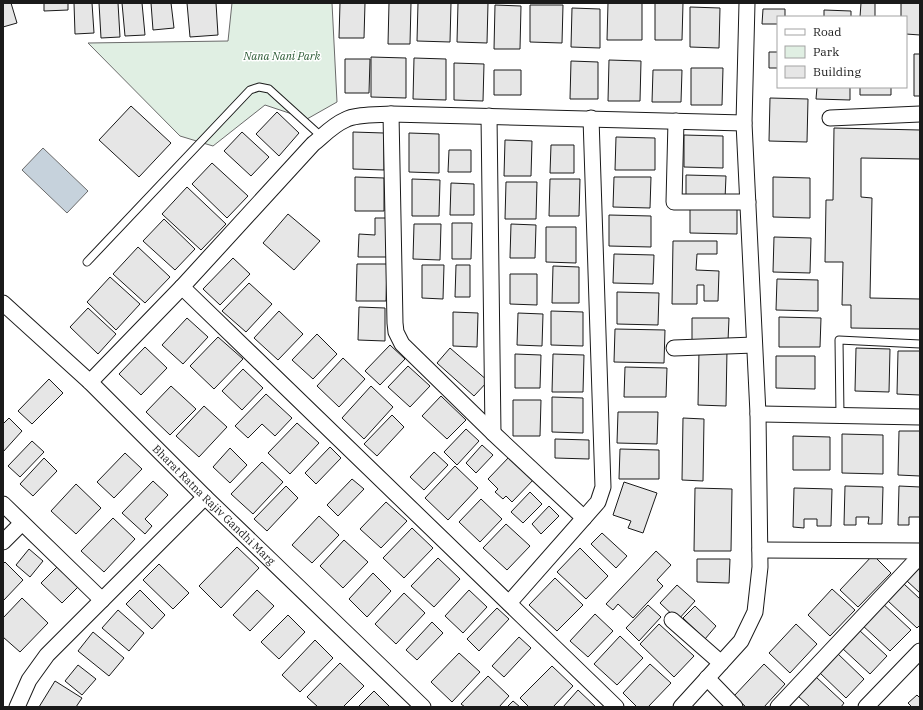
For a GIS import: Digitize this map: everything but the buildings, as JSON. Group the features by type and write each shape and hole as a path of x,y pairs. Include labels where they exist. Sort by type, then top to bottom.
{"street":[{"path":"681,707 741,641 755,612 760,567 758,414 744,123 747,3"},
{"path":"90,382 182,287 313,144 346,119 391,114 744,123"},
{"path":"391,114 394,316 396,332 402,344 493,433 584,518"},
{"path":"830,118 920,114"},
{"path":"489,116 493,433"},
{"path":"509,603 598,502 603,487 591,118"},
{"path":"676,121 674,202 748,202"},
{"path":"182,287 616,707"},
{"name":"Bharat Ratna Rajiv Gandhi Marg","path":"3,303 90,382 205,497 423,707"},
{"path":"674,348 754,345"},
{"path":"758,414 920,417"},
{"path":"18,707 29,680 48,655 205,497"},
{"path":"3,504 102,600"},
{"path":"3,542 22,523"},
{"path":"760,550 920,551"},
{"path":"778,707 920,556"},
{"path":"672,620 721,663"},
{"path":"866,707 920,651"},
{"path":"707,678 735,707"}],"lane":[{"path":"87,262 250,90 259,87 269,89 322,137"},
{"path":"840,415 839,340 920,344"}],"green space":[{"name":"Nana Nani Park","path":"232,3 332,3 337,102 307,119 265,105 213,146 180,136 88,43 228,41"}],"shaded area":[{"path":"43,148 88,191 67,213 22,170"}]}
